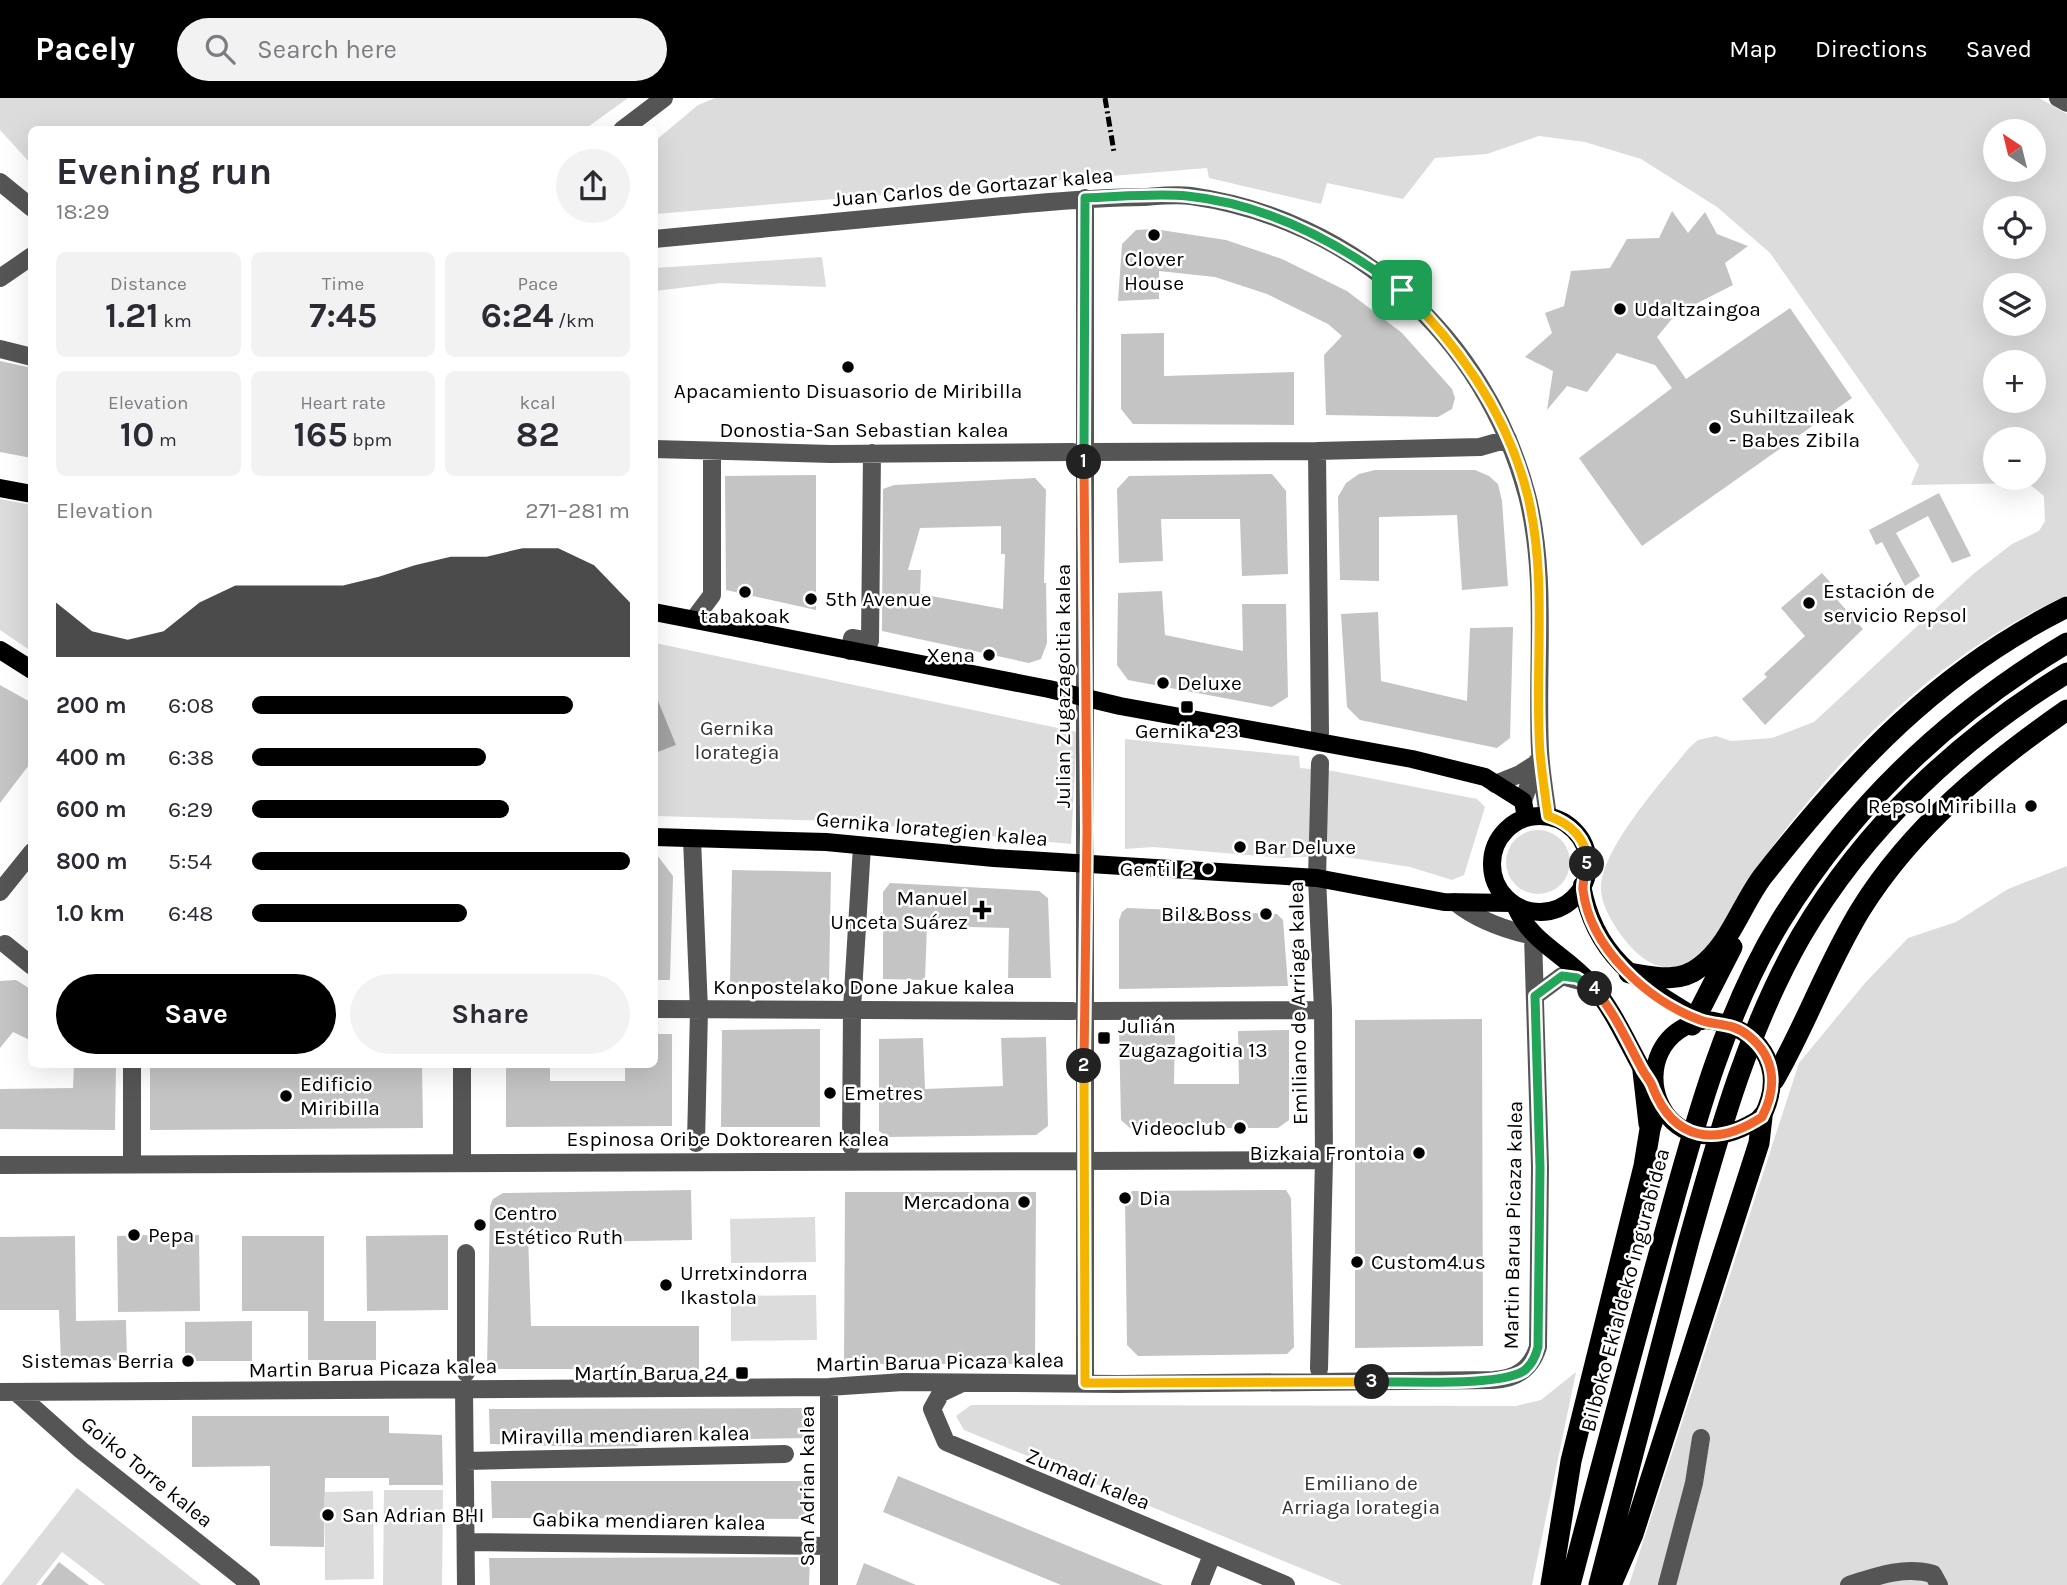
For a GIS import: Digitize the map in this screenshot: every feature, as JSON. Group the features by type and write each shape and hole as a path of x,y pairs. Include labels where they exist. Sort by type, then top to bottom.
{"highway":[{"path":"1629,973 1673,978 1698,969 1712,958 1762,877 1830,793 1879,740 1939,686 2020,632 2067,607"},
{"name":"Bilboko Ekialdeko ingurabidea","path":"1570,1585 1648,1293 1708,1086 1741,999 1779,925 1844,830 1916,754 1982,698 2067,643"},
{"path":"1599,1585 1673,1300 1729,1106 1765,1009 1801,937 1864,846 1934,773 1998,719 2067,673"},
{"path":"1774,1080 1832,961 1862,908 1903,851 1952,802 2019,743 2067,710"},
{"path":"1699,1021 1785,850"},
{"path":"1551,1585 1553,1554 1571,1461 1640,1179 1657,1096"},
{"path":"1650,1129 1657,1096"},
{"path":"1611,1585 1633,1534 1759,1143 1762,1117"}],"main road":[{"path":"0,488 28,493"},
{"path":"658,613 1086,698 1412,759 1485,777 1524,810 1548,816 1570,827 1584,846 1587,869 1582,886 1573,898 1559,908 1543,911 1514,904"},
{"path":"0,650 28,668"},
{"path":"1524,810 1501,835 1492,864 1501,892 1514,904 1522,923 1533,936 1571,963 1612,1011 1657,1096 1682,1129 1703,1135 1728,1133 1762,1117 1774,1080 1763,1050 1737,1028 1699,1021 1650,991 1629,973 1606,946 1596,927 1582,886"},
{"name":"Gernika lorategien kalea","path":"658,837 862,846 1087,864 1317,878 1455,902 1514,904"},
{"path":"1657,1096 1656,1065 1662,1052 1669,1042 1699,1021"}],"street":[{"path":"627,126 664,98"},
{"path":"2058,98 2067,103"},
{"path":"0,182 28,205"},
{"name":"Juan Carlos de Gortazar kalea","path":"658,239 1085,198 1186,196 1274,216 1322,236 1374,269 1433,321 1464,358 1508,439 1528,498 1535,541 1538,757 1548,816"},
{"name":"Julian Zugazagoitia kalea","path":"1085,198 1085,1383"},
{"path":"0,278 28,259"},
{"path":"0,349 28,356"},
{"path":"1092,452 1480,447 1508,439"},
{"name":"Donostia-San Sebastian kalea","path":"658,449 712,453 1073,452"},
{"path":"1317,451 1320,733"},
{"path":"694,619 712,595 712,453"},
{"path":"850,651 852,638 870,641 872,453"},
{"path":"1495,784 1511,779 1538,757"},
{"name":"Juan Carlos de Gortazar kalea","path":"1524,810 1538,757"},
{"name":"Emiliano de Arriaga kalea","path":"1319,1369 1324,1160 1323,1010 1317,878 1320,763"},
{"path":"692,839 699,1010 696,1143"},
{"path":"851,1146 852,1008 862,846"},
{"path":"0,892 28,857"},
{"name":"Gernika lorategien kalea","path":"1455,902 1467,912 1511,931 1533,936"},
{"name":"Martin Barua Picaza kalea","path":"8,1392 465,1381 492,1389 829,1387 903,1382 1493,1380 1525,1370 1534,1359 1538,1347 1540,1167 1533,936"},
{"path":"5,944 28,963"},
{"path":"1535,996 1562,976 1591,984"},
{"name":"Konpostelako Done Jakue kalea","path":"658,1009 1073,1011"},
{"path":"1093,1011 1323,1010"},
{"path":"132,1068 132,1162"},
{"path":"462,1068 462,1163"},
{"name":"Espinosa Oribe Doktorearen kalea","path":"0,1165 132,1162 1324,1160"},
{"path":"466,1254 466,1585"},
{"path":"903,1382 926,1398 932,1409"},
{"path":"932,1409 941,1393 963,1382"},
{"name":"San Adrian kalea","path":"829,1387 830,1585"},
{"path":"465,1414 474,1400 492,1389"},
{"name":"Goiko Torre kalea","path":"8,1392 251,1585"},
{"name":"Zumadi kalea","path":"932,1409 946,1442 968,1454 1286,1585"},
{"path":"1667,1585 1694,1483 1701,1438"},
{"name":"Miravilla mendiaren kalea","path":"466,1461 785,1454"},
{"name":"Gabika mendiaren kalea","path":"468,1542 829,1546"},
{"path":"1200,1585 1212,1555"},
{"path":"1849,1585 1901,1571 1921,1571 1933,1574 1939,1585"}],"green space":[{"path":"0,98 628,98 589,126 28,126 28,161 0,130"},
{"path":"715,98 2039,98 2067,114 2067,595 2023,617 1943,670 1871,733 1837,768 1775,843 1707,948 1686,966 1662,967 1648,961 1625,940 1611,920 1602,897 1603,874 1610,856 1635,816 1698,740 1716,736 1731,741 1772,738 1814,722 1972,575 2012,544 2039,531 2045,521 2044,496 2037,490 2046,490 2046,427 1983,427 1983,484 1911,485 1919,465 1770,253 1717,207 1641,159 1585,142 1539,136 1487,154 1435,158 1403,199 1327,183 1321,204 1209,178 1207,168 658,214 658,138 698,105"},
{"path":"822,257 826,287 721,283 658,291 658,268"},
{"path":"0,499 28,504 28,649 0,630"},
{"name":"Gernika lorategia","path":"658,644 1077,732 1071,844 835,821 658,816"},
{"path":"1125,739 1299,756 1300,768 1333,771 1477,799 1485,807 1464,875 1452,880 1410,867 1333,855 1283,858 1153,847 1125,849"},
{"path":"1538,830 1561,839 1570,862 1561,885 1538,894 1515,885 1506,862 1515,839"},
{"path":"2067,866 2067,1585 1629,1585 1799,1063 1865,983 1908,938 1956,922 2008,889"},
{"path":"815,1217 816,1262 731,1263 730,1219"},
{"path":"816,1295 817,1340 731,1341 731,1296"},
{"name":"Emiliano de Arriaga lorategia","path":"1576,1372 1532,1585 1342,1585 964,1430 956,1416 971,1405 1516,1406 1541,1400"},
{"path":"77,1488 201,1585 105,1585 62,1552 36,1585 1,1585"},
{"path":"384,1490 443,1490 442,1585 383,1585"},
{"path":"373,1491 374,1579 325,1580 325,1492"}],"shaded area":[{"path":"658,701 676,745 658,752"}],"building":[{"name":"Suhiltzaileak - Babes Zibila","path":"1672,211 1688,233 1705,212 1717,234 1748,246 1725,263 1733,285 1676,314 1657,337 1686,379 1790,308 1852,398 1642,546 1579,458 1672,388 1655,365 1617,353 1587,392 1567,386 1547,410 1553,371 1525,357 1552,333 1545,313 1564,306 1571,271 1610,268 1627,239 1659,238"},
{"path":"1154,229 1226,240 1282,259 1347,291 1402,333 1452,389 1455,398 1452,409 1438,417 1326,415 1324,355 1342,336 1328,324 1267,294 1215,277 1159,271 1159,299 1118,301 1122,244 1136,230"},
{"path":"1164,333 1164,376 1294,372 1294,425 1133,424 1121,409 1121,334"},
{"path":"0,361 28,367 28,457 0,452"},
{"path":"1375,470 1475,470 1489,476 1498,484 1502,501 1508,586 1462,590 1457,515 1379,517 1379,581 1340,580 1338,497 1346,483 1359,474"},
{"path":"1272,474 1286,491 1288,574 1242,576 1240,519 1161,519 1163,561 1119,563 1117,489 1129,476"},
{"path":"816,475 816,610 726,590 725,476"},
{"path":"1035,478 1046,490 1044,583 1047,643 1041,659 1029,663 882,631 883,489 894,485","holes":["1001,526 1001,554 1005,554 1003,609 920,594 921,570 908,570 920,528"]},
{"path":"1939,493 1971,556 1952,563 1928,516 1896,533 1920,576 1905,586 1882,542 1876,545 1869,530"},
{"path":"1822,573 1838,591 1833,595 1863,629 1765,725 1742,699 1767,677 1764,674 1805,636 1781,608"},
{"path":"1162,591 1165,635 1243,651 1242,604 1286,604 1288,697 1272,707 1128,680 1117,665 1118,593"},
{"path":"1378,612 1381,681 1467,701 1470,628 1513,627 1510,738 1497,748 1360,720 1347,707 1341,614"},
{"path":"0,685 28,701 28,766 0,803"},
{"path":"658,856 673,876 670,980 658,980"},
{"path":"732,870 831,872 829,984 730,983"},
{"path":"890,883 1039,891 1048,898 1051,978 1008,978 1009,928 927,926 925,980 883,979 883,892"},
{"path":"1127,908 1277,914 1283,920 1288,986 1119,989 1119,920"},
{"path":"16,980 28,988 28,1039 13,1032 0,1048 0,981"},
{"name":"Bizkaia Frontoia","path":"1482,1019 1483,1346 1355,1348 1355,1020"},
{"path":"820,1029 820,1127 721,1127 722,1030"},
{"path":"1119,1030 1175,1031 1174,1084 1239,1084 1238,1031 1289,1030 1289,1120 1278,1128 1130,1128 1121,1120"},
{"path":"658,1034 672,1034 672,1126 506,1127 506,1068 550,1068 550,1081 625,1081 625,1068 658,1068"},
{"path":"1046,1037 1048,1126 1036,1135 887,1137 879,1131 879,1039 923,1038 925,1089 1003,1086 1001,1038"},
{"path":"74,1068 116,1068 115,1130 0,1129 0,1089 73,1088"},
{"name":"Edificio Miribilla","path":"150,1068 422,1068 423,1128 150,1130"},
{"path":"691,1190 692,1240 579,1242 580,1232 528,1233 531,1326 699,1326 699,1369 487,1369 490,1206 493,1199 503,1193"},
{"path":"1286,1190 1291,1198 1294,1347 1287,1354 1138,1356 1127,1345 1125,1198 1132,1191"},
{"path":"845,1192 1036,1192 1035,1364 844,1364"},
{"path":"199,1235 200,1311 118,1312 117,1236"},
{"path":"448,1235 448,1310 367,1311 366,1236"},
{"path":"75,1236 76,1321 126,1320 127,1360 61,1362 59,1310 0,1310 0,1237"},
{"path":"242,1236 324,1236 324,1321 376,1321 376,1360 308,1360 308,1311 242,1311"},
{"path":"252,1321 252,1361 185,1361 185,1322"},
{"path":"808,1408 808,1438 637,1441 638,1446 589,1447 490,1444 489,1409"},
{"path":"192,1416 389,1416 389,1433 442,1435 443,1485 389,1485 389,1478 325,1478 324,1547 270,1546 270,1466 192,1467"},
{"path":"898,1476 1163,1585 1061,1585 883,1512"},
{"path":"491,1481 810,1481 808,1519 492,1518"},
{"path":"810,1557 809,1585 490,1585 489,1558"},
{"path":"59,1562 89,1585 41,1585"},
{"path":"864,1563 916,1585 856,1585"}],"railway":[{"path":"1105,98 1114,152"}],"place":[{"name":"Clover House","path":"1154,235"},
{"name":"Udaltzaingoa","path":"1620,309"},
{"name":"Apacamiento Disuasorio de Miribilla","path":"848,367"},
{"name":"Suhiltzaileak - Babes Zibila","path":"1715,428"},
{"name":"tabakoak","path":"745,592"},
{"name":"5th Avenue","path":"811,599"},
{"name":"Estación de servicio Repsol","path":"1809,603"},
{"name":"Xena","path":"989,655"},
{"name":"Deluxe","path":"1163,683"},
{"name":"Gernika 23","path":"1187,707"},
{"name":"Repsol Miribilla","path":"2031,806"},
{"name":"Bar Deluxe","path":"1240,847"},
{"name":"Gentil 2","path":"1208,869"},
{"name":"Manuel Unceta Suárez","path":"982,910"},
{"name":"Bil&Boss","path":"1266,914"},
{"name":"Julián Zugazagoitia 13","path":"1104,1038"},
{"name":"Emetres","path":"830,1093"},
{"name":"Edificio Miribilla","path":"286,1096"},
{"name":"Videoclub","path":"1240,1128"},
{"name":"Bizkaia Frontoia","path":"1419,1153"},
{"name":"Dia","path":"1125,1198"},
{"name":"Mercadona","path":"1024,1202"},
{"name":"Centro Estético Ruth","path":"480,1225"},
{"name":"Pepa","path":"134,1235"},
{"name":"Custom4.us","path":"1357,1262"},
{"name":"Urretxindorra Ikastola","path":"666,1285"},
{"name":"Sistemas Berria","path":"188,1361"},
{"name":"Martín Barua 24","path":"742,1373"},
{"name":"San Adrian BHI","path":"328,1515"}],"route":[{"path":"1186,196 1228,203 1274,216 1322,236 1402,290 1464,358 1488,397 1516,457 1528,498 1535,541 1540,751 1548,816 1570,827 1584,846 1587,869 1582,886 1585,902 1596,927 1616,959 1650,991 1702,1021 1722,1022 1750,1036 1763,1050 1774,1080 1768,1106 1762,1117 1728,1133 1703,1135 1682,1129 1658,1104 1653,1088 1626,1035 1595,989 1591,984 1577,978 1562,976 1546,984 1535,996 1540,1167 1538,1347 1534,1359 1525,1370 1503,1380 1085,1383 1085,198 1186,196"}]}
